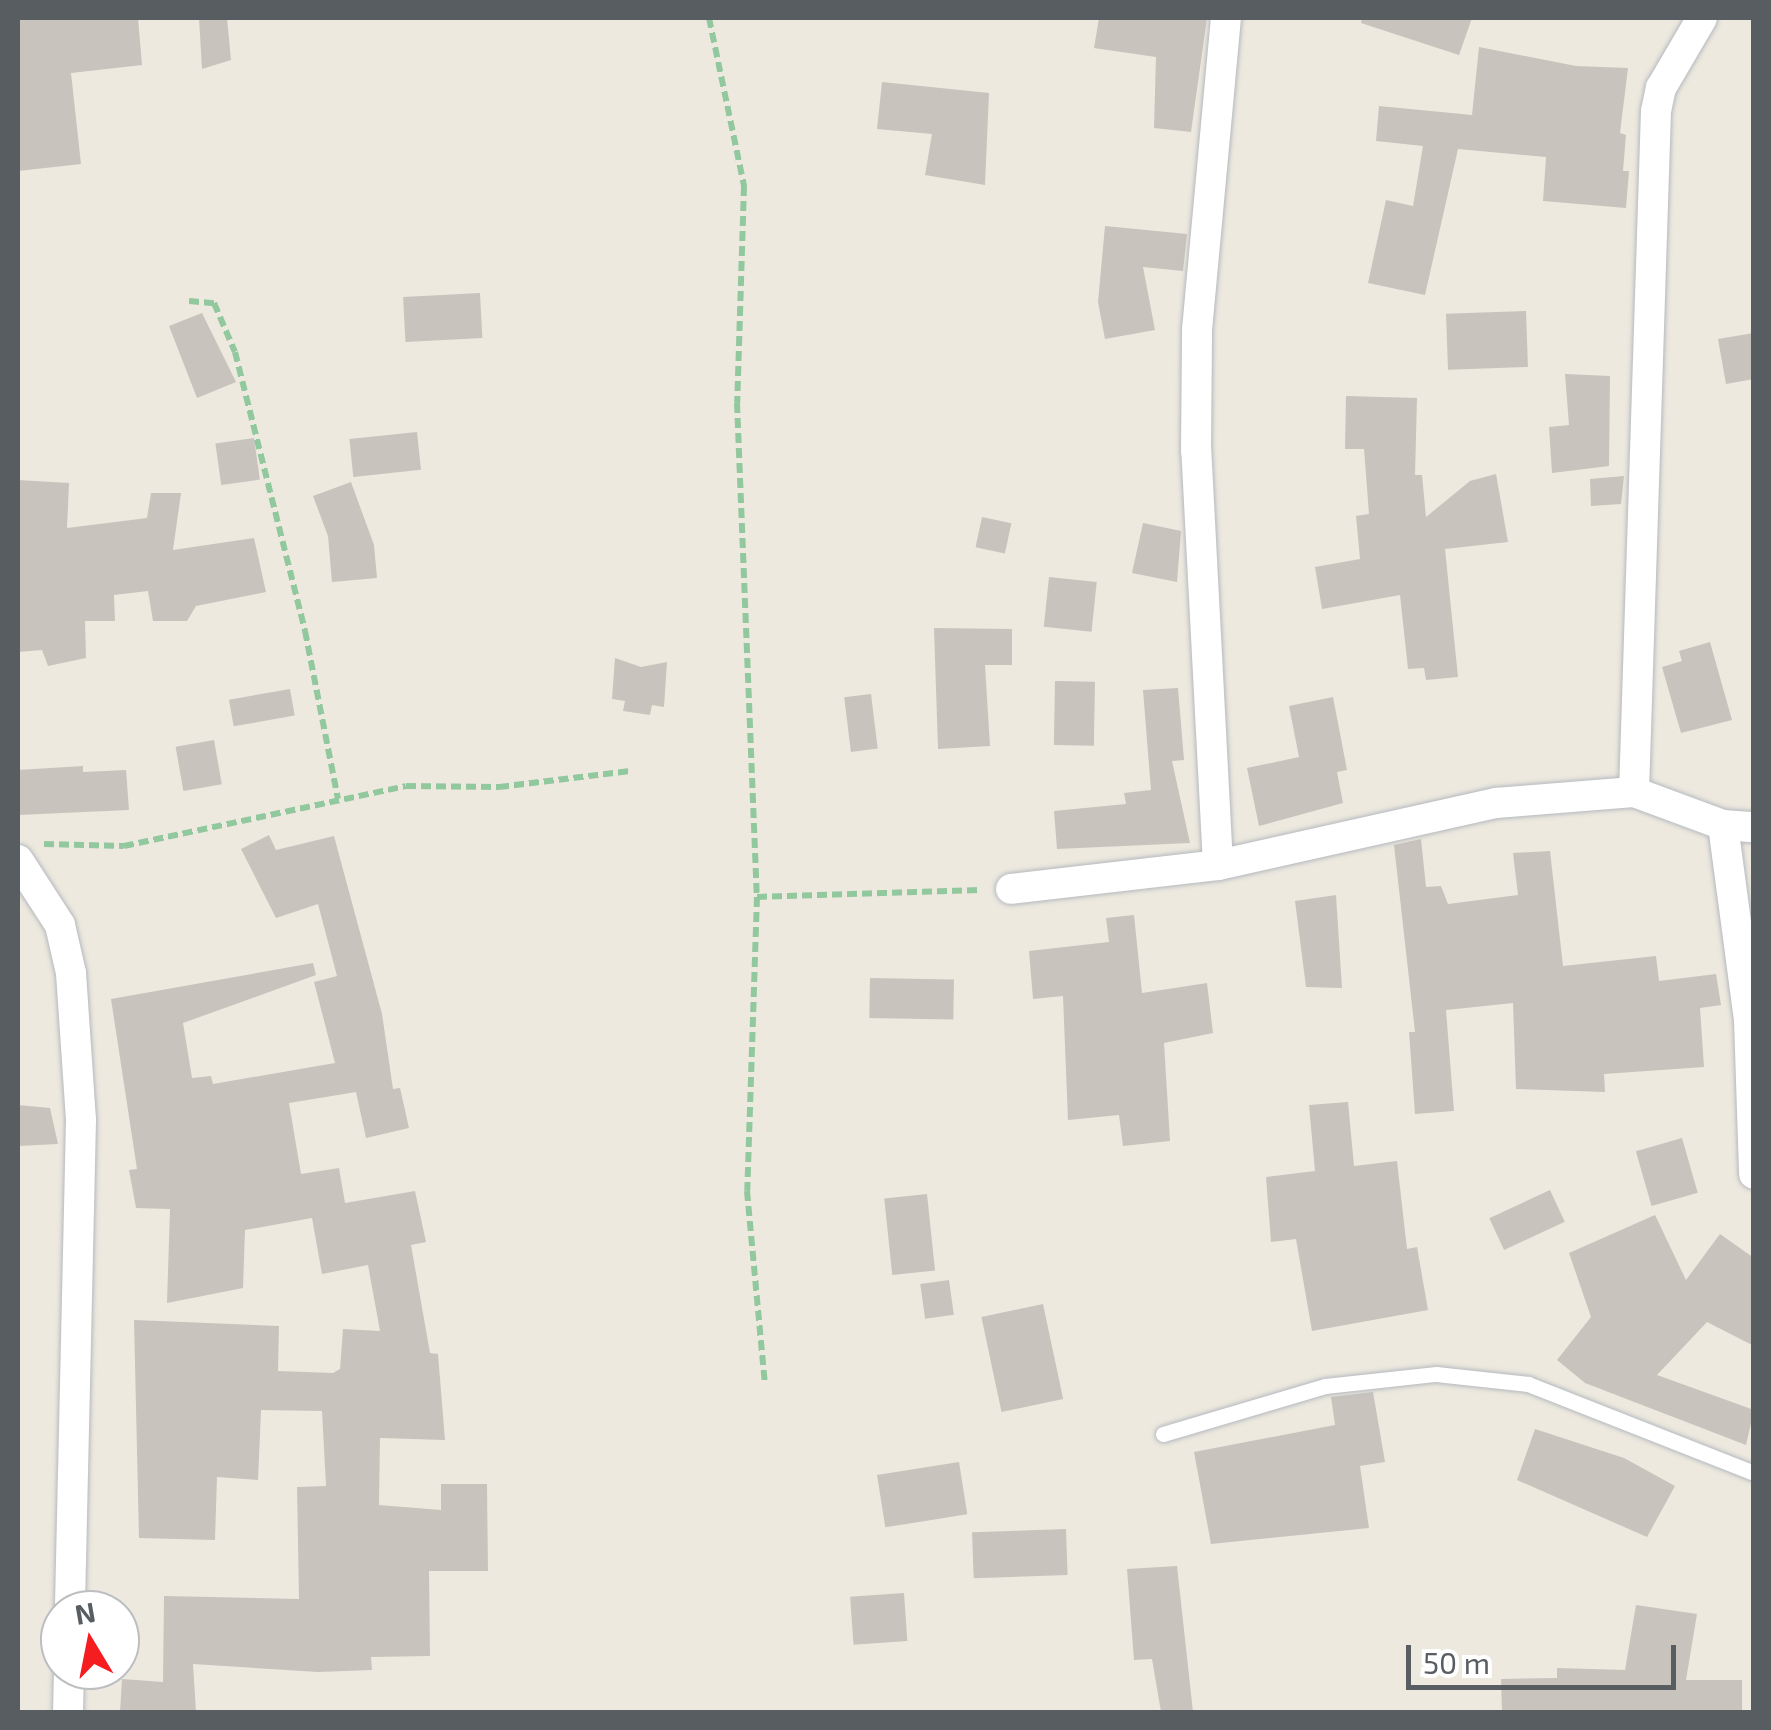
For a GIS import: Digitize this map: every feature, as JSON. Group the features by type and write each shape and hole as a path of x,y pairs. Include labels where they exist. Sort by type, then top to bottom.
{"street":[{"path":"1218,866 1197,347 1226,18"},
{"path":"1634,792 1656,111 1661,88 1702,18"},
{"path":"1011,889 1218,866 1496,803 1634,792 1738,826 1754,1174"},
{"path":"26,853 60,925 71,973 81,1120 70,1590"}],"lane":[{"path":"1163,1434 1324,1386 1436,1374 1528,1384 1754,1474"}],"path":[{"path":"709,18 744,186 737,402 758,898 748,1191 765,1384"},
{"path":"190,301 214,303 235,352 305,631 338,800"},
{"path":"26,853 124,846 406,786 499,788 630,771"},
{"path":"758,898 1011,889"}],"building":[{"path":"18,18 138,18 142,65 71,73 81,164 18,171"},
{"path":"199,18 227,18 231,60 202,69"},
{"path":"1099,18 1207,18 1191,132 1154,128 1156,57 1094,48"},
{"path":"1362,18 1472,18 1459,55 1361,23"},
{"path":"1479,47 1576,66 1628,68 1620,133 1626,135 1623,171 1629,171 1626,208 1543,201 1546,157 1458,149 1425,295 1368,283 1386,200 1413,206 1423,146 1376,141 1379,106 1472,115"},
{"path":"882,82 989,93 985,185 925,175 932,134 877,129"},
{"path":"1105,226 1187,234 1183,271 1143,267 1155,330 1105,339 1098,302"},
{"path":"480,293 482,338 405,342 403,297"},
{"path":"1526,311 1528,367 1448,370 1446,314"},
{"path":"202,313 236,382 197,398 169,326"},
{"path":"1754,333 1754,379 1726,384 1718,339"},
{"path":"1565,374 1610,376 1609,466 1552,473 1549,427 1569,425"},
{"path":"1346,396 1417,398 1415,475 1422,475 1426,517 1470,481 1496,474 1508,542 1445,549 1458,677 1426,680 1424,668 1408,669 1400,595 1322,609 1315,567 1360,559 1356,516 1369,514 1364,449 1345,449"},
{"path":"417,432 421,470 353,477 349,439"},
{"path":"254,438 260,480 221,485 215,443"},
{"path":"1624,476 1621,504 1591,506 1590,479"},
{"path":"18,480 69,483 67,528 147,518 151,493 181,493 173,550 254,538 266,592 196,606 187,621 153,621 148,591 114,595 115,621 85,621 86,658 48,666 42,650 18,652"},
{"path":"351,482 374,545 377,578 332,582 328,536 313,496"},
{"path":"982,517 1011,523 1005,554 976,547"},
{"path":"1143,523 1181,531 1177,582 1132,573"},
{"path":"1049,577 1097,582 1092,632 1044,627"},
{"path":"934,628 1012,629 1012,665 985,665 990,746 938,749"},
{"path":"1710,642 1732,720 1681,733 1662,667 1682,661 1679,651"},
{"path":"615,658 641,667 667,662 664,707 652,705 650,715 623,711 625,701 612,699"},
{"path":"1055,681 1095,682 1094,746 1054,745"},
{"path":"1178,688 1184,760 1172,761 1190,843 1057,849 1054,811 1126,804 1124,793 1151,790 1143,690"},
{"path":"290,689 295,716 234,726 229,700"},
{"path":"871,694 878,749 851,752 844,697"},
{"path":"1333,697 1347,770 1337,772 1343,803 1259,826 1247,768 1299,757 1289,706"},
{"path":"214,740 222,784 183,791 176,747"},
{"path":"83,766 83,772 126,770 129,810 18,815 18,770"},
{"path":"269,835 276,850 334,836 382,1014 393,1089 400,1088 409,1128 366,1138 356,1092 289,1103 301,1174 339,1168 345,1203 415,1191 426,1242 411,1245 430,1353 438,1354 445,1440 380,1438 379,1505 441,1510 441,1484 487,1484 488,1571 429,1571 430,1656 371,1657 372,1670 318,1672 193,1664 196,1712 120,1712 121,1690 140,1690 140,1680 163,1682 164,1596 299,1599 297,1487 326,1486 322,1411 261,1410 258,1480 217,1477 215,1540 139,1538 134,1320 279,1326 278,1371 333,1373 340,1369 343,1329 380,1331 368,1265 322,1274 312,1218 245,1230 243,1288 167,1303 170,1209 136,1208 129,1170 137,1169 111,999 313,963 316,975 183,1023 192,1078 211,1076 213,1084 335,1063 314,982 337,976 318,904 276,918 241,849"},
{"path":"1421,839 1426,887 1441,886 1448,904 1518,895 1513,853 1550,851 1563,966 1656,956 1659,981 1716,974 1721,1005 1700,1008 1704,1067 1604,1074 1605,1092 1516,1089 1513,1003 1446,1010 1454,1111 1415,1114 1409,1032 1415,1032 1394,845"},
{"path":"1336,895 1342,988 1306,987 1295,901"},
{"path":"1134,915 1142,993 1207,983 1213,1033 1164,1043 1170,1141 1123,1146 1119,1115 1068,1120 1063,996 1033,999 1029,951 1109,942 1106,918"},
{"path":"870,978 954,979 953,1019 869,1018"},
{"path":"1348,1102 1354,1166 1397,1161 1407,1249 1417,1247 1428,1310 1312,1331 1296,1239 1271,1242 1266,1177 1315,1171 1309,1105"},
{"path":"18,1105 50,1108 58,1144 18,1146"},
{"path":"1682,1138 1698,1193 1652,1206 1636,1151"},
{"path":"1550,1190 1565,1222 1504,1250 1489,1218"},
{"path":"927,1194 935,1271 892,1275 884,1198"},
{"path":"1655,1215 1686,1280 1720,1234 1754,1258 1754,1346 1707,1322 1657,1375 1754,1410 1746,1445 1585,1383 1557,1360 1591,1317 1569,1253"},
{"path":"949,1280 954,1315 925,1319 920,1284"},
{"path":"1043,1304 1063,1399 1002,1412 981,1317"},
{"path":"1373,1392 1385,1462 1360,1466 1369,1528 1211,1544 1194,1452 1335,1425 1331,1397"},
{"path":"1535,1429 1624,1458 1675,1486 1647,1537 1517,1480"},
{"path":"959,1462 967,1514 885,1527 877,1475"},
{"path":"1066,1529 1068,1575 974,1578 972,1532"},
{"path":"1177,1566 1193,1712 1161,1712 1152,1659 1134,1660 1127,1569"},
{"path":"904,1593 907,1641 853,1645 850,1597"},
{"path":"1636,1605 1697,1614 1686,1680 1742,1680 1742,1712 1502,1712 1501,1679 1557,1678 1557,1668 1625,1670"}]}
